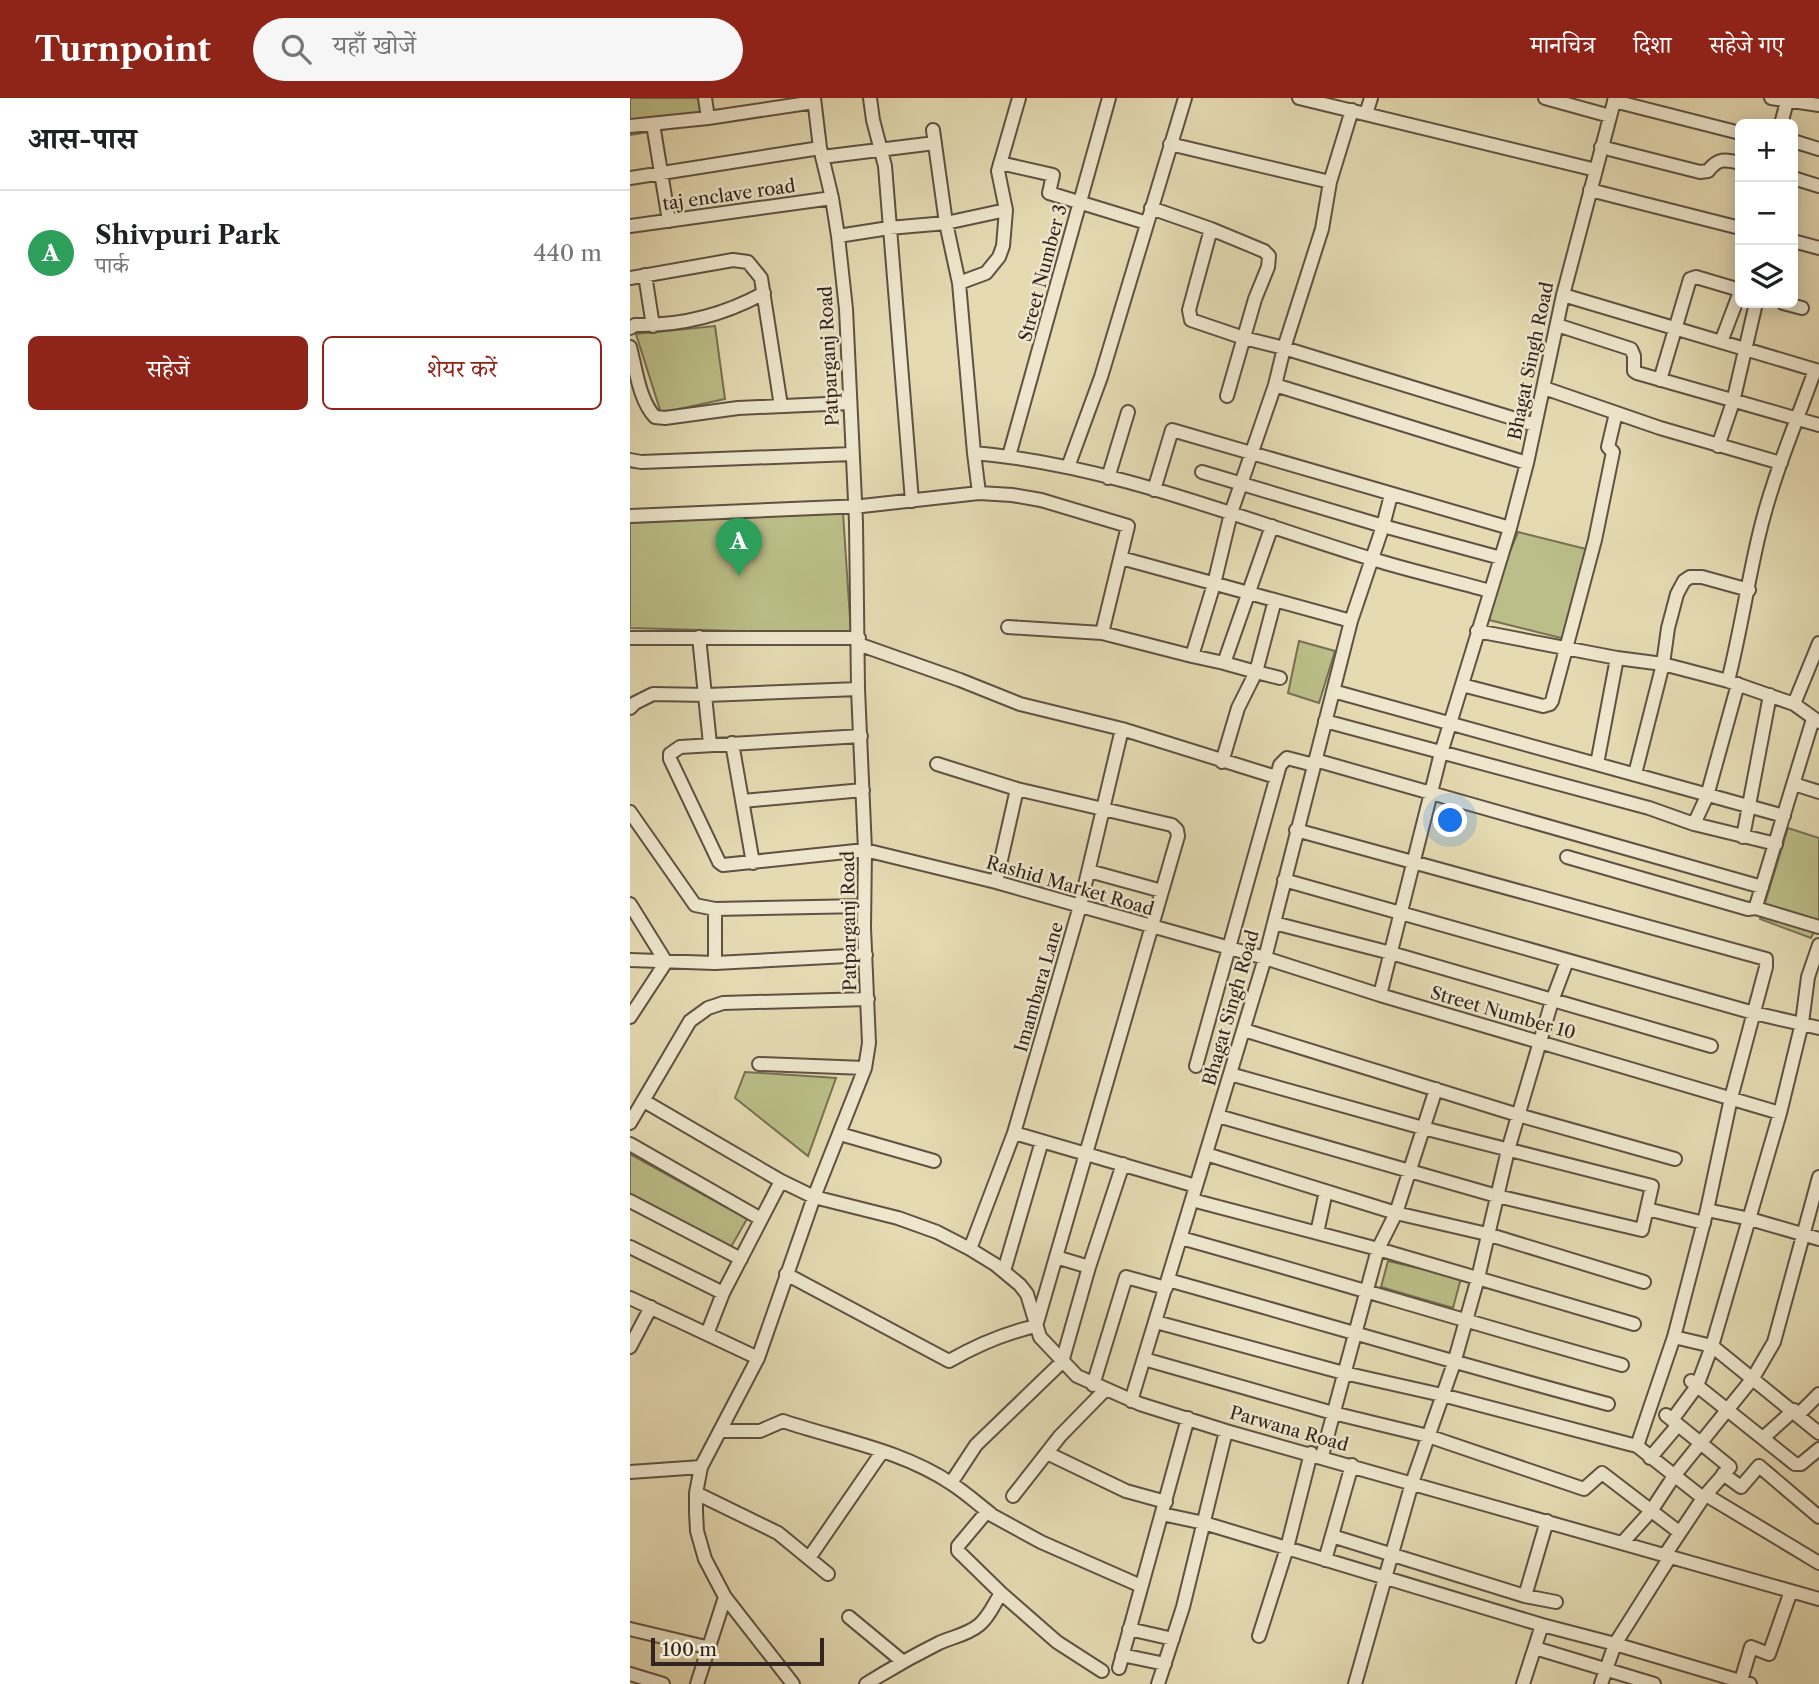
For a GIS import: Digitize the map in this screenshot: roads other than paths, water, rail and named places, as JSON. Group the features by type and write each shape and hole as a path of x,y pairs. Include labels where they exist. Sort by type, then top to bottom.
{"street":[{"path":"705,98 708,118"},
{"path":"870,98 885,166 912,501"},
{"path":"959,283 986,273 999,257 1003,246 1006,210 998,179 1019,98"},
{"name":"Street Number 3","path":"1009,456 1109,98"},
{"path":"1068,467 1101,377 1185,98"},
{"path":"1299,98 1596,170"},
{"path":"1366,114 1371,98"},
{"path":"1545,98 1610,116"},
{"path":"1770,98 1819,106"},
{"path":"1782,119 1787,99"},
{"path":"630,126 708,118 755,104 814,100"},
{"name":"Patparganj Road","path":"793,1684 725,1597 705,1559 697,1531 696,1493 702,1467 758,1358 814,1197 865,1068 869,1043 855,506 846,309 838,236 821,153 814,100"},
{"path":"1615,100 1735,132"},
{"name":"Bhagat Singh Road","path":"1380,995 1441,753 1510,528 1527,463 1563,295 1615,100"},
{"path":"1192,656 1231,513 1275,385 1322,229 1331,182 1352,110"},
{"path":"653,124 669,221"},
{"path":"630,178 821,153 881,150 934,137 946,223 959,283 979,493"},
{"path":"1798,143 1819,149"},
{"path":"1170,144 1331,182"},
{"path":"1601,147 1700,172 1708,171 1722,159 1735,162"},
{"path":"1000,163 1053,175 1049,193 1147,223"},
{"path":"1798,180 1819,186"},
{"path":"1590,190 1735,227"},
{"name":"taj enclave road","path":"630,226 832,198"},
{"path":"1151,208 1211,229 1264,251 1269,256 1268,267 1255,299 1227,396"},
{"path":"838,236 946,223 1006,210"},
{"path":"1211,229 1189,315 1191,320 1535,425"},
{"path":"1798,242 1819,248"},
{"path":"630,278 741,259 748,262 761,278 781,406"},
{"path":"645,275 653,326"},
{"path":"1660,380 1688,283 1692,278 1735,290"},
{"path":"630,328 635,325 653,326 710,316 732,310 764,293"},
{"path":"1563,295 1817,371 1781,463 1758,539 1733,683 1707,796 1695,824"},
{"path":"1721,342 1735,304"},
{"path":"1798,307 1802,308"},
{"path":"1718,446 1733,402 1755,308"},
{"path":"1557,325 1631,349 1634,371 1819,425"},
{"path":"630,347 635,387 652,414 660,418 738,408 849,403"},
{"path":"1275,385 1527,463"},
{"path":"1544,388 1718,446 1781,463"},
{"path":"1108,478 1128,412"},
{"path":"1462,685 1547,706 1552,701 1595,540 1614,452 1608,447 1616,413"},
{"path":"1154,490 1172,430 1510,528"},
{"path":"974,453 1009,456 1068,467 1231,513 1373,559 1490,591"},
{"path":"630,460 733,460 852,454"},
{"path":"1202,472 1501,558"},
{"path":"630,516 855,506 979,493 1041,500 1126,524 1129,529 1102,633"},
{"name":"Bhagat Singh Road","path":"1130,1401 1265,958 1351,621 1373,559 1391,495"},
{"path":"1224,663 1272,526"},
{"path":"1121,558 1351,621"},
{"path":"1635,774 1663,664 1668,628 1677,594 1684,581 1690,577 1702,577 1749,590"},
{"path":"1222,762 1238,708 1256,672 1275,600"},
{"path":"1008,627 1102,633 1280,678"},
{"path":"1477,631 1617,658 1663,664 1770,695 1794,704 1816,720 1756,908"},
{"path":"699,637 710,744"},
{"path":"630,638 859,641 1020,704 1122,729 1276,777"},
{"path":"1794,704 1819,643"},
{"path":"1597,764 1617,658"},
{"path":"630,708 653,694 706,695 858,689"},
{"path":"1333,691 1784,816"},
{"path":"1742,837 1770,695"},
{"path":"1325,721 1649,808 1742,837 1776,844"},
{"name":"Imambara Lane","path":"970,1249 1014,1133 1080,906 1122,729"},
{"path":"862,736 710,744 674,749 670,760 719,862 723,865 865,850"},
{"path":"732,743 753,863"},
{"path":"1196,1066 1276,777 1280,765 1287,758 1433,793 1762,887"},
{"path":"786,1274 949,1361 1013,1331 1037,1326 1178,836 1172,825 1017,789 937,764"},
{"path":"1794,784 1818,788"},
{"path":"996,882 1017,789"},
{"path":"743,801 863,790"},
{"path":"630,812 691,902 702,908 864,906"},
{"path":"1296,830 1766,959 1674,1337 1637,1446"},
{"name":"Rashid Market Road","path":"865,850 996,882 1265,958"},
{"path":"1567,857 1819,927"},
{"path":"1089,871 1162,891"},
{"path":"1284,880 1754,1013 1819,1028"},
{"path":"630,904 666,962"},
{"path":"715,909 715,963"},
{"path":"1274,923 1391,953 1711,1046"},
{"path":"1650,1458 1694,1384 1712,1346 1780,1113 1802,1023 1806,988 1815,967 1819,945"},
{"path":"630,960 715,963 866,955"},
{"name":"Street Number 10","path":"1265,958 1380,995 1780,1113"},
{"path":"1355,1684 1412,1483 1454,1363 1478,1278 1508,1150 1552,1001 1567,961"},
{"path":"630,1017 666,962"},
{"path":"630,1123 685,1028 708,1008 723,1003 868,999"},
{"path":"1244,1030 1518,1115 1675,1159"},
{"path":"759,1064 865,1068"},
{"path":"1218,1116 1497,1196 1642,1230 1652,1186 1423,1128 1230,1074"},
{"path":"1259,1636 1316,1455 1333,1413 1378,1249 1396,1213 1436,1089"},
{"name":"Parwana Road","path":"644,1101 781,1181 814,1197 898,1218 937,1232 970,1249 1020,1284 1027,1294 1040,1337 1062,1363 1077,1376 1130,1401 1226,1431 1791,1591 1816,1594"},
{"path":"1014,1133 1196,1186"},
{"path":"840,1134 934,1161"},
{"path":"1004,1271 1042,1141"},
{"path":"630,1144 761,1219"},
{"path":"1206,1154 1396,1213 1487,1234 1644,1282"},
{"path":"951,1483 976,1445 1062,1363 1089,1267 1123,1164"},
{"path":"1623,1542 1651,1511 1674,1476 1753,1378 1774,1342 1819,1177"},
{"path":"707,1334 723,1293 781,1181"},
{"path":"1317,1233 1326,1191"},
{"path":"1192,1200 1378,1249 1634,1324"},
{"path":"630,1201 741,1259"},
{"path":"1647,1209 1705,1217 1750,1219 1819,1239"},
{"path":"1181,1238 1367,1290 1465,1322 1622,1365"},
{"path":"630,1247 723,1293"},
{"path":"1056,1257 1089,1267"},
{"path":"1013,1496 1099,1387 1126,1277 1167,1284 1355,1332 1454,1363 1608,1404"},
{"path":"630,1298 758,1358"},
{"path":"630,1347 650,1307"},
{"path":"1156,1322 1344,1373 1442,1395 1637,1446 1704,1497 1819,1563"},
{"path":"1674,1337 1712,1346 1819,1433"},
{"path":"1144,1359 1333,1413 1428,1436 1584,1489 1602,1473 1679,1532"},
{"path":"1694,1384 1795,1464 1801,1464 1819,1450"},
{"path":"1763,1438 1819,1394"},
{"path":"1165,1664 1121,1661 1188,1418"},
{"path":"720,1431 760,1431 783,1420 905,1460 951,1483 991,1514 1041,1542 1141,1586"},
{"path":"1601,1684 1615,1644 1679,1532 1730,1467 1672,1420"},
{"path":"1158,1684 1183,1608 1226,1431"},
{"path":"809,1558 882,1452"},
{"path":"1047,1453 1163,1508 1204,1523 1744,1683 1751,1647 1769,1654 1791,1591"},
{"path":"1325,1560 1352,1465"},
{"path":"1723,1474 1741,1487 1759,1466 1819,1517"},
{"path":"630,1472 702,1467"},
{"path":"696,1493 778,1533 828,1573"},
{"path":"991,1514 984,1514 957,1548 1001,1593 1057,1642 1102,1671"},
{"path":"1525,1596 1547,1521"},
{"path":"1332,1536 1525,1596 1556,1602"},
{"path":"866,1684 902,1661 978,1626 1001,1593"},
{"path":"697,1684 725,1597"},
{"path":"849,1617 902,1661"},
{"path":"1523,1684 1542,1625"},
{"path":"630,1629 710,1648"},
{"path":"1129,1629 1173,1639"},
{"path":"1535,1648 1654,1684"},
{"path":"630,1674 663,1684"}],"place":[{"name":"Shivpuri Park","path":"739,576"}]}
